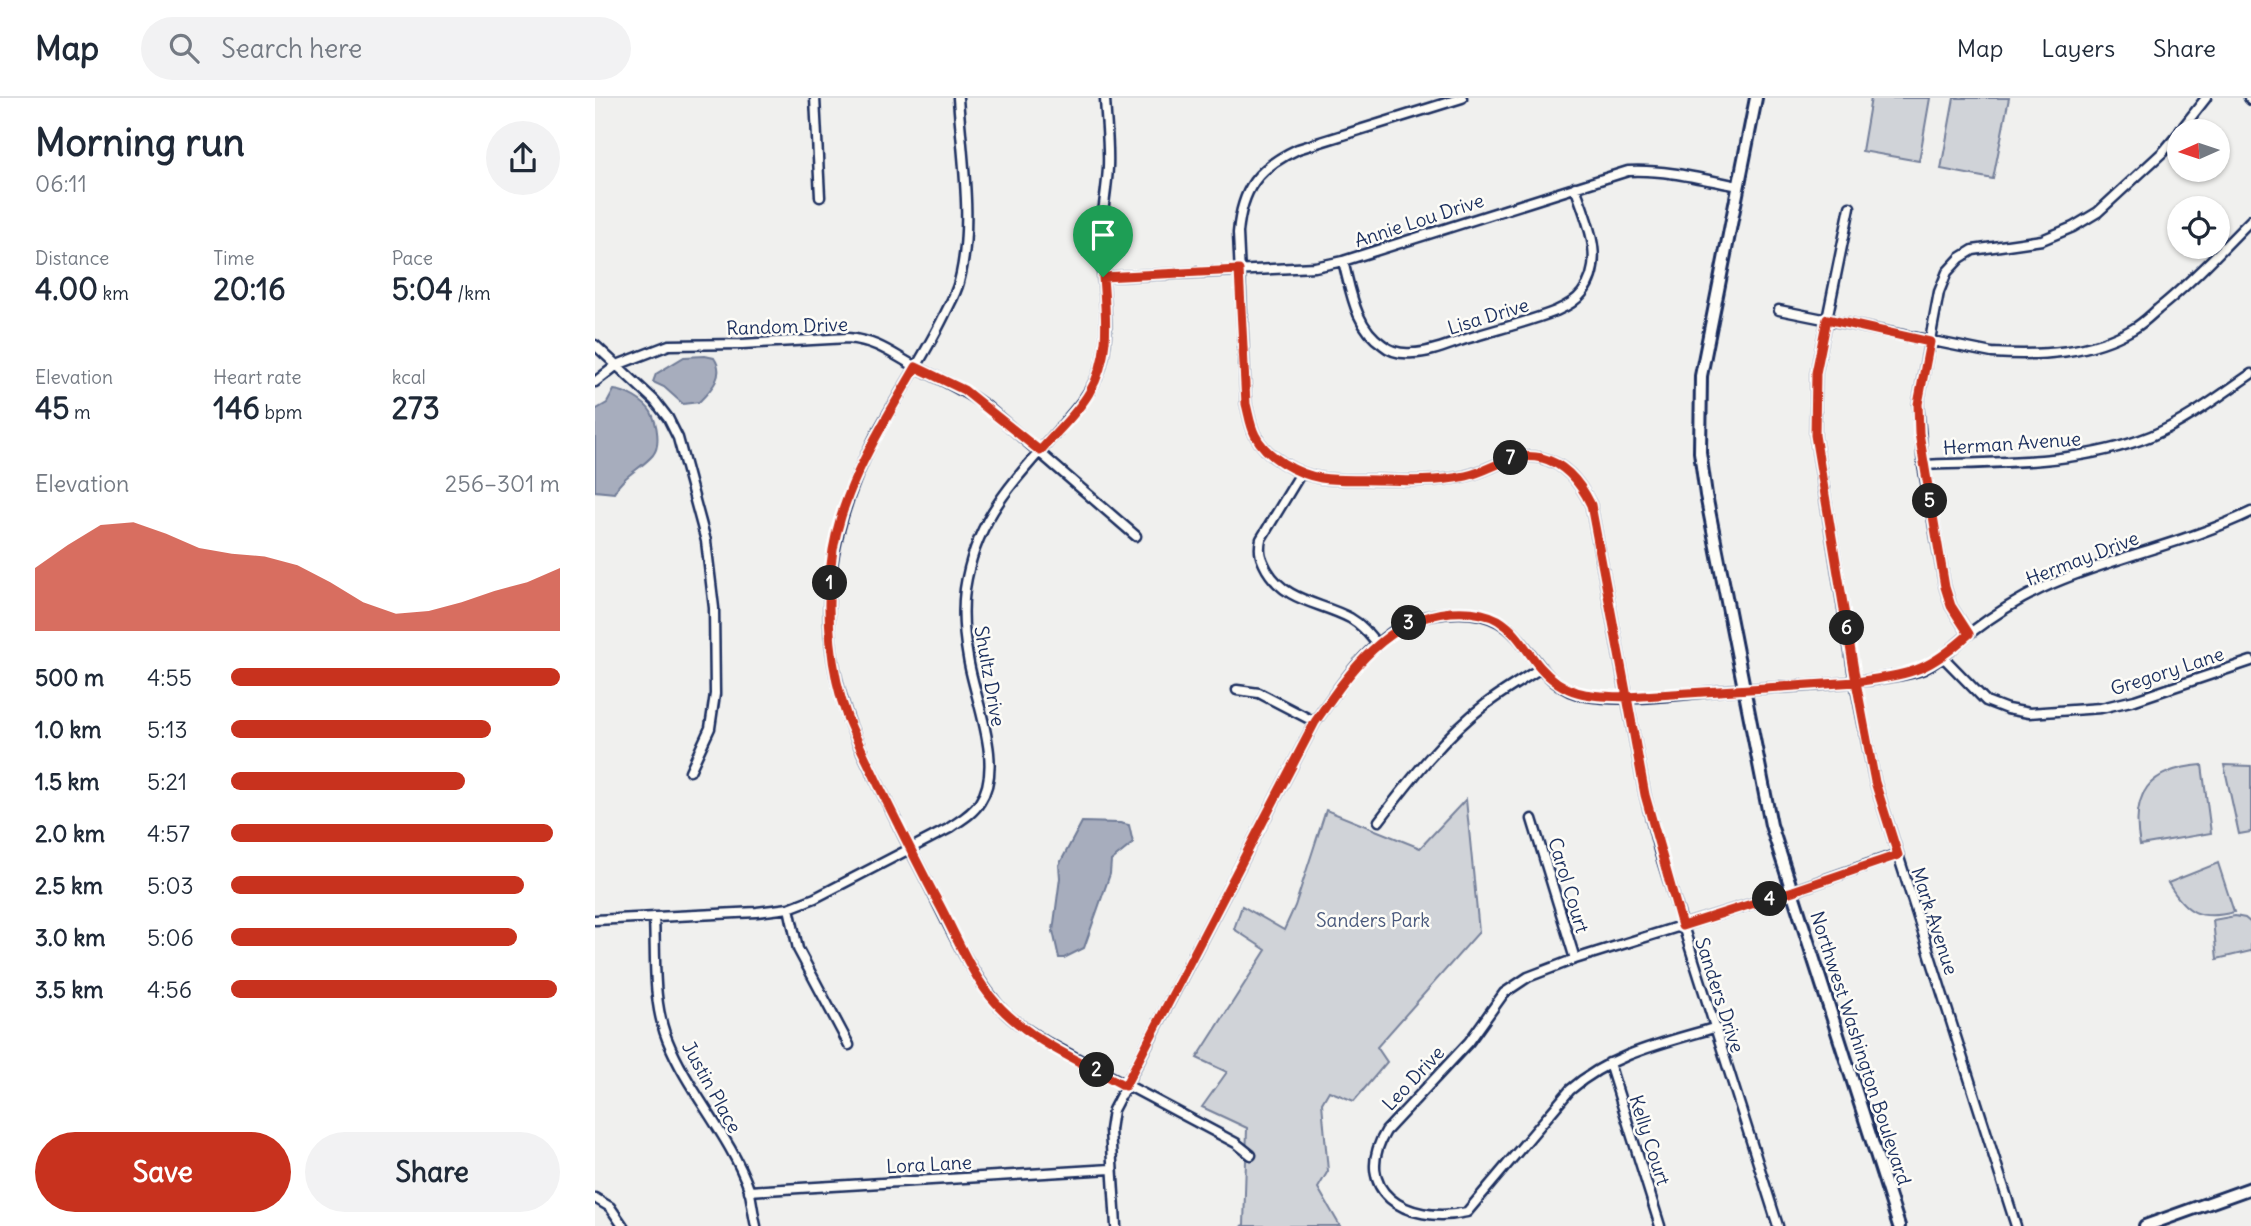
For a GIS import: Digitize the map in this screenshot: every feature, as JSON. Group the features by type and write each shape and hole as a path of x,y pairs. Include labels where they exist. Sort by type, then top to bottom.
{"main road":[{"name":"Northwest Washington Boulevard","path":"1756,98 1705,354 1699,412 1700,452 1706,495 1771,825 1899,1226"},
{"path":"2145,1226 2251,1188"}],"street":[{"path":"815,98 820,197"},
{"path":"958,98 966,223 964,256 958,285 877,435 848,496 831,563 829,604 836,670 847,716 910,849 976,973 995,1002 1020,1026 1125,1086 1236,1143 1251,1155"},
{"name":"Shultz Drive","path":"595,920 789,908 815,898 910,849 967,817 980,803 987,789 990,772 989,752 968,660 964,623 965,592 972,554 985,522 1007,488 1088,395 1100,370 1105,341 1101,238 1108,166 1105,98"},
{"name":"Sanders Drive","path":"1462,98 1297,149 1278,158 1248,188 1240,209 1238,233 1246,404 1251,424 1256,437 1267,451 1301,472 1321,478 1424,481 1470,475 1512,458 1528,456 1545,459 1560,466 1573,475 1584,490 1591,505 1645,795 1682,926 1778,1226"},
{"path":"2189,119 2206,98"},
{"path":"1969,634 1951,606 1945,587 1923,465 1918,404 1939,292 1947,272 1959,258 1973,250 2042,240 2073,227 2098,212 2121,193 2167,147"},
{"name":"Annie Lou Drive","path":"1103,277 1299,268 1343,261 1628,172 1649,170 1738,187"},
{"name":"Lisa Drive","path":"1343,261 1357,313 1365,328 1385,347 1399,353 1415,354 1438,348 1557,310 1582,293 1590,277 1594,258 1592,238 1575,187"},
{"name":"Mark Avenue","path":"1850,207 1816,373 1815,435 1875,782 2016,1226"},
{"path":"1779,310 1992,353 2026,355 2066,352 2101,344 2134,329 2170,300 2251,220"},
{"name":"Random Drive","path":"595,382 617,365 669,345 864,339 880,344 916,367 964,390 1040,451 1136,536"},
{"path":"595,345 655,401 678,438 706,541 714,608 715,703 709,728 690,771"},
{"name":"Herman Avenue","path":"1923,465 2045,460 2118,447 2151,436 2186,419 2251,374"},
{"path":"1301,472 1261,539 1259,550 1262,560 1280,587 1295,598 1348,617 1363,626 1377,644"},
{"name":"Hermay Drive","path":"1116,1226 1111,1169 1110,1130 1113,1110 1315,722 1345,680 1377,644 1407,624 1429,615 1465,611 1497,619 1527,647 1541,668 1573,693 1587,696 1627,697 1856,682 1923,669 2021,598 2062,580 2251,512"},
{"name":"Gregory Lane","path":"1943,657 1986,701 2029,713 2112,706 2251,661"},
{"path":"1379,821 1424,764 1453,734 1485,705 1541,668"},
{"path":"1237,690 1268,697 1315,722"},
{"name":"Carol Court","path":"1532,820 1575,959"},
{"name":"Leo Drive","path":"1407,1220 1392,1210 1379,1190 1375,1157 1379,1143 1386,1131 1469,1042 1504,993 1528,977 1575,959 1898,855"},
{"path":"789,908 798,950 849,1045"},
{"name":"Justin Place","path":"654,917 659,1012 666,1037 677,1062 738,1165 749,1191 756,1226"},
{"path":"1436,1225 1453,1221 1467,1212 1570,1090 1587,1075 1633,1052 1714,1028"},
{"name":"Kelly Court","path":"1609,1063 1660,1226"},
{"name":"Lora Lane","path":"749,1191 1111,1169"},
{"path":"595,1198 610,1207 623,1226"}],"green space":[{"path":"1871,98 1930,98 1919,161 1862,151"},
{"path":"1954,98 2009,98 1993,179 1941,169"},
{"path":"2202,765 2211,833 2140,845 2138,811 2147,787 2156,778 2169,772"},
{"path":"2224,765 2251,766 2251,832 2239,834"},
{"name":"Sanders Park","path":"1466,799 1479,932 1377,1047 1387,1062 1354,1101 1329,1091 1322,1103 1328,1171 1318,1188 1340,1226 1241,1226 1244,1225 1247,1128 1202,1107 1227,1072 1197,1058 1266,950 1234,929 1242,906 1284,930 1295,906 1326,810 1420,848"},
{"path":"2218,863 2234,912 2203,915 2195,912 2181,901 2168,883"},
{"path":"2235,916 2245,918 2251,923 2251,951 2217,959 2213,920"}],"water":[{"path":"684,357 714,358 718,376 699,402 683,404 664,387 653,382 656,374"},
{"path":"614,390 634,397 648,408 655,422 657,440 653,455 622,481 614,493 595,491 595,410 607,403"},
{"path":"1082,822 1129,825 1133,843 1111,861 1110,874 1084,948 1059,958 1053,931 1060,878 1059,865"}],"route":[{"path":"1103,277 1106,318 1103,362 1088,395 1040,451 964,390 916,367 877,435 848,496 831,563 829,617 836,670 847,716 910,849 976,973 995,1002 1020,1026 1125,1086 1315,722 1345,680 1377,644 1392,632 1429,615 1465,611 1497,619 1527,647 1541,668 1573,693 1627,697 1645,795 1682,926 1898,855 1875,782 1856,682 1923,669 1943,657 1969,634 1951,606 1945,587 1923,465 1918,404 1930,342 1827,319 1816,373 1815,435 1856,682 1627,697 1591,505 1573,475 1545,459 1528,456 1512,458 1470,475 1445,480 1321,478 1301,472 1267,451 1256,437 1251,424 1246,404 1239,270 1103,277"}]}
